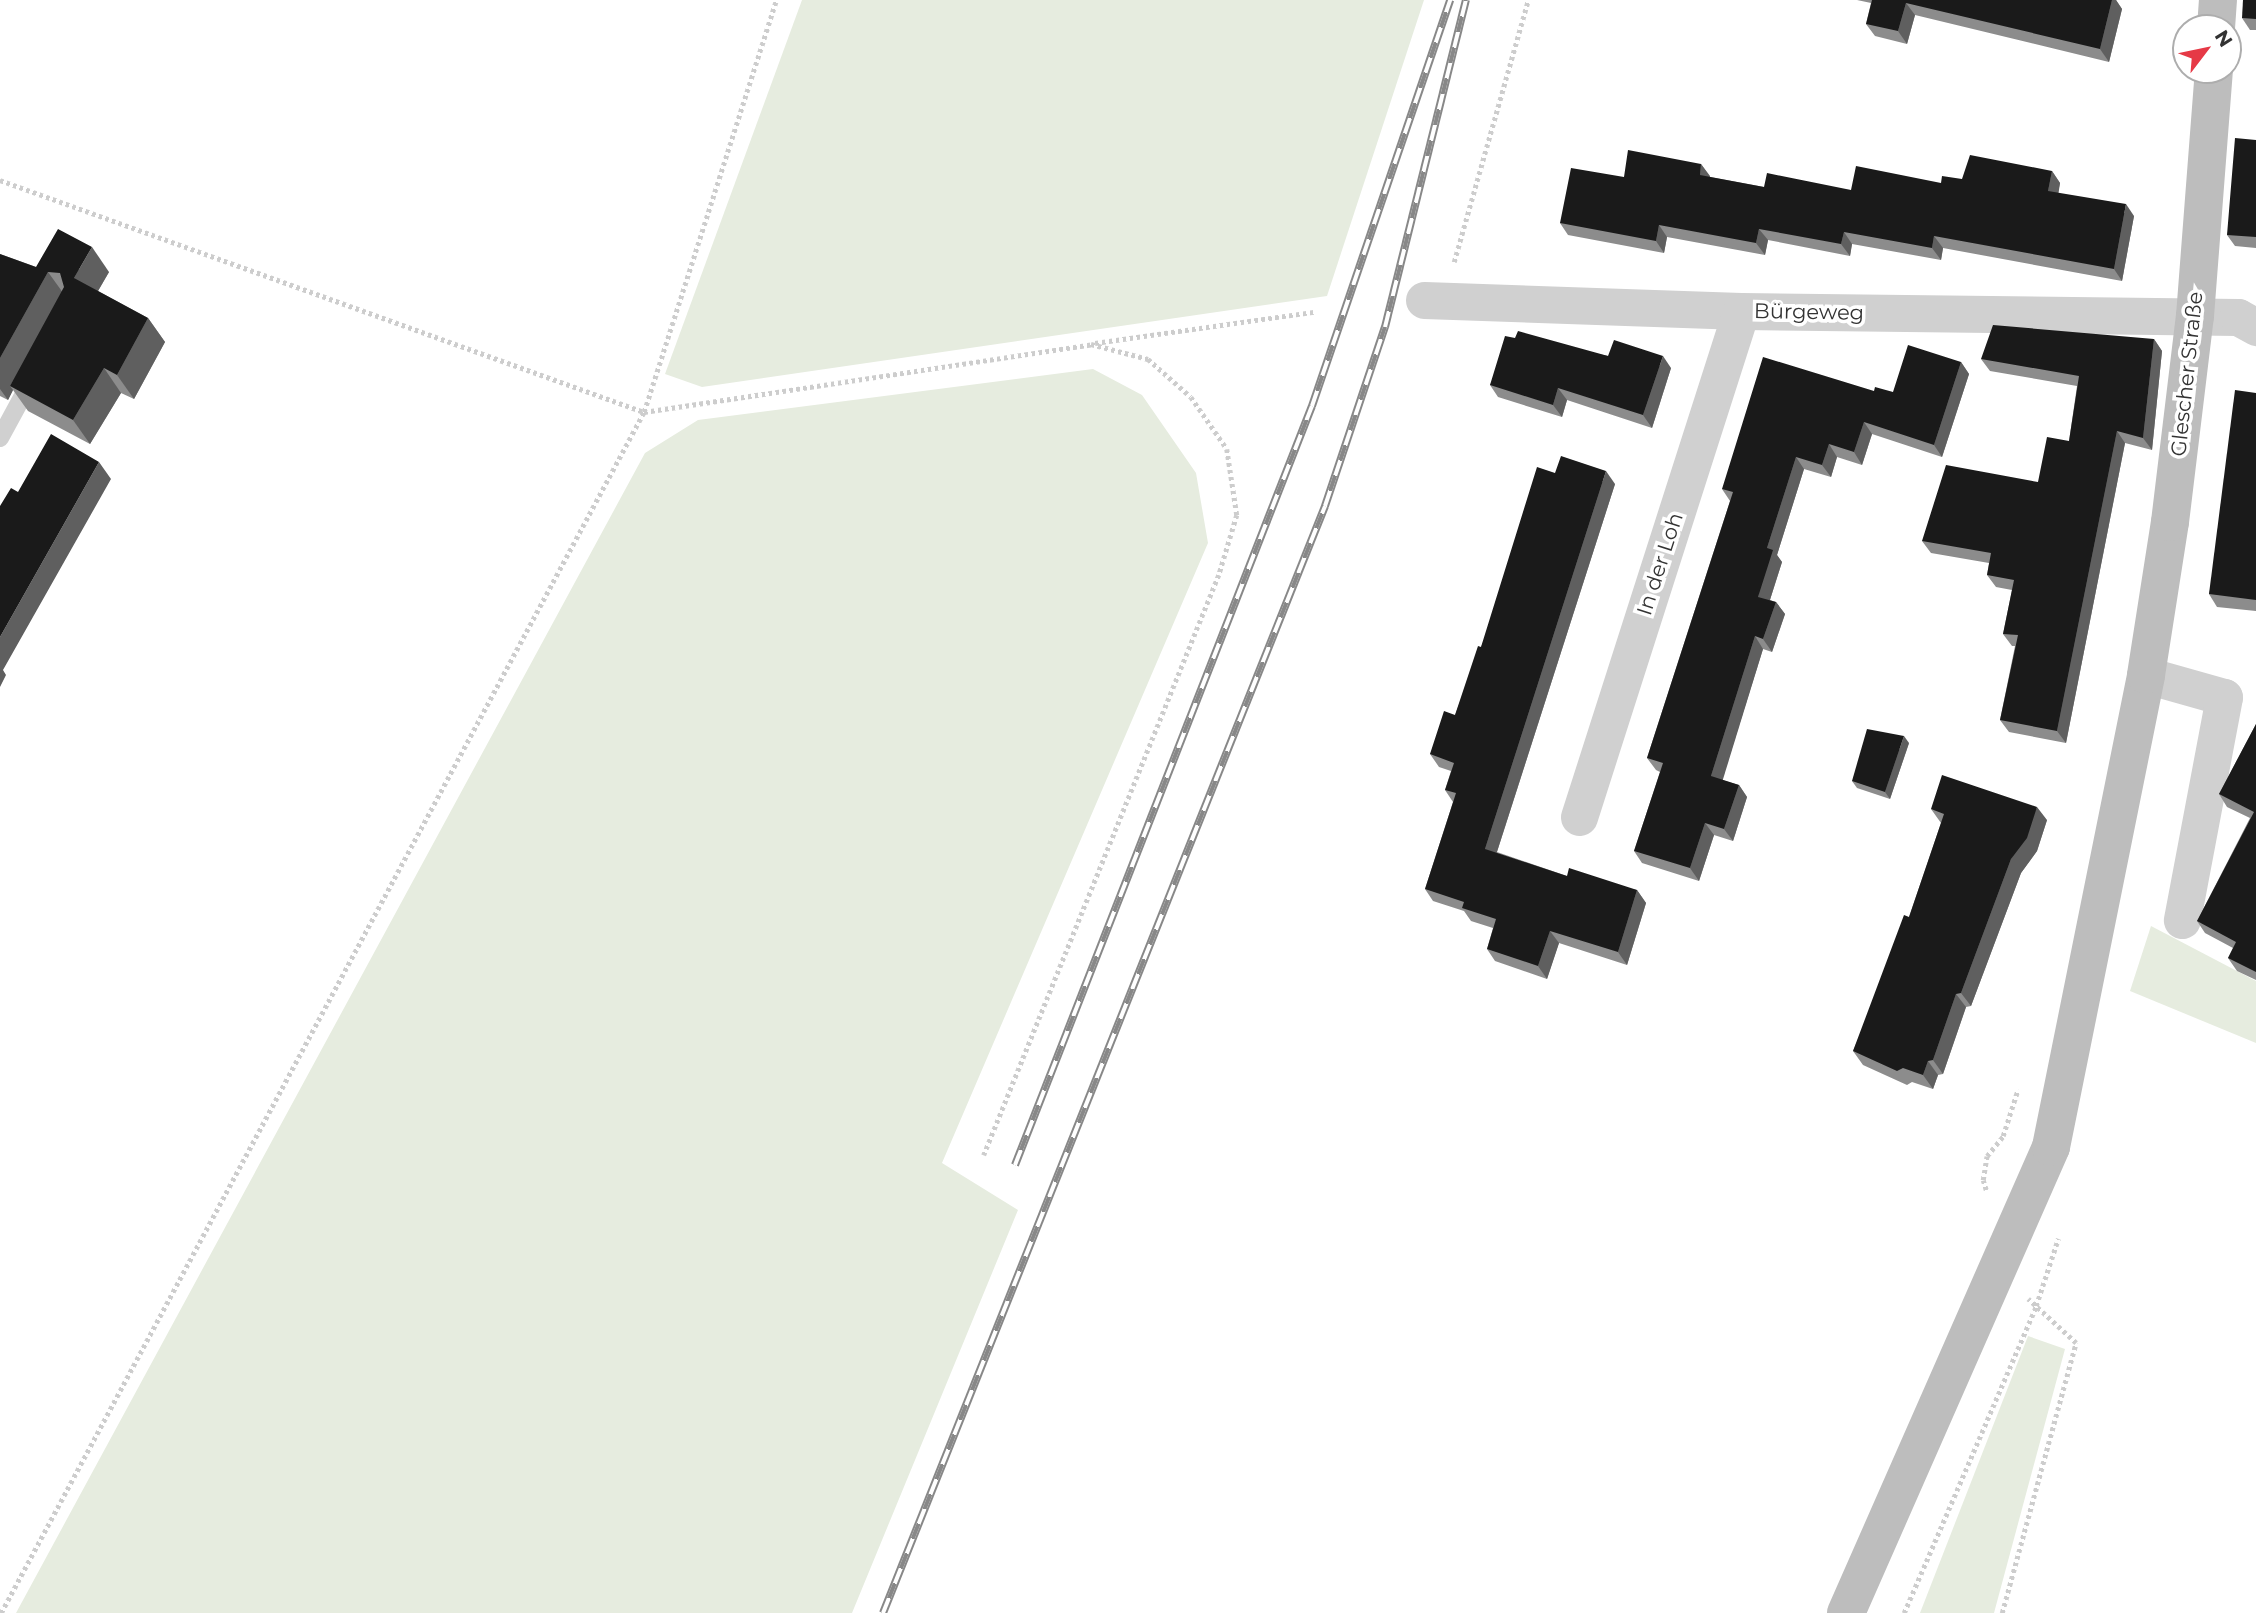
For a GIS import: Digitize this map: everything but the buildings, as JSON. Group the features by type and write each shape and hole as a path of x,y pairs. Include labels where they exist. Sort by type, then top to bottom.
{"street":[{"name":"Glescher Straße","path":"1846,1613 1994,1268 2051,1147 2146,675 2195,316 2213,84"},
{"name":"Bürgeweg","path":"1439,301 1741,311 2238,317 2256,327"},
{"name":"In der Loh","path":"1579,817 1741,311"},
{"path":"2146,675 2224,697 2182,920"}],"lane":[{"path":"0,438 39,366"}],"path":[{"path":"1,1613 644,412 776,0"},
{"path":"1439,301 1454,261 1528,0"},
{"path":"0,180 644,412 1314,312"},
{"path":"984,1155 1219,575 1237,515 1227,449 1191,397 1148,359 1091,344"},
{"path":"1994,1268 2076,1343 2002,1613"}],"shaded area":[{"path":"802,0 1424,0 1327,296 702,387 665,374"},
{"path":"1093,369 1142,395 1196,473 1208,543 942,1163 1018,1210 852,1613 16,1613 645,453 698,420"},
{"path":"2151,926 2256,981 2256,1043 2130,991"},
{"path":"2028,1336 2065,1349 1994,1613 1920,1613"}],"railway":[{"path":"1015,1165 1312,406 1450,0"},
{"path":"883,1613 1325,506 1385,327 1466,0"}]}
